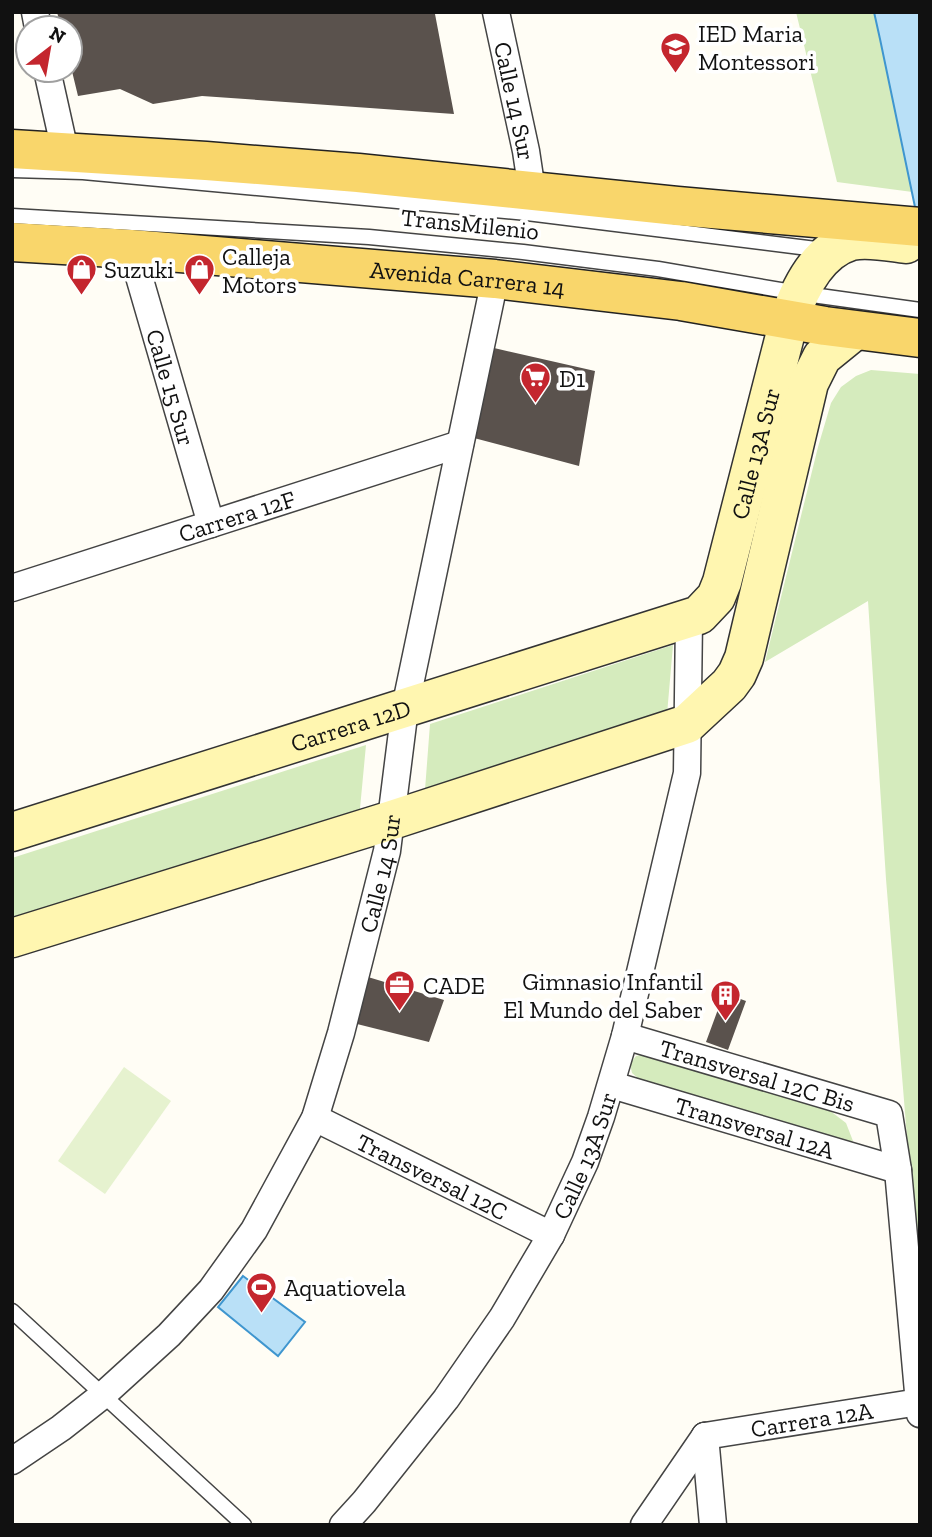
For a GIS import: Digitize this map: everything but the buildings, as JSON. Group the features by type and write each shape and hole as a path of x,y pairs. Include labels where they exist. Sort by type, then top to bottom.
{"main road":[{"path":"12,149 344,172 532,191 889,241"},
{"name":"Avenida Carrera 14","path":"12,242 131,249 495,279 681,300 793,307 854,331 918,319"}],"street":[{"name":"Calle 14 Sur","path":"496,12 532,191"},
{"path":"50,84 65,151"},
{"name":"Calle 13A Sur","path":"343,1525 394,1465 502,1318 551,1235 585,1162 612,1085 683,793 688,754 689,619 708,607 722,582 793,307 814,268 889,241"},
{"name":"Calle 15 Sur","path":"131,249 211,524"},
{"name":"Calle 14 Sur","path":"12,1461 61,1429 103,1395 169,1335 211,1290 254,1230 315,1118 341,1033 387,851 405,708 495,279"},
{"name":"Calle 13A Sur","path":"687,724 729,685 744,658 809,383 822,357 854,331"},
{"name":"Carrera 12F","path":"12,588 460,444"},
{"name":"Carrera 12D","path":"12,832 689,619"},
{"path":"12,938 392,820 687,724"},
{"name":"Transversal 12C Bis","path":"625,1036 889,1114 898,1170"},
{"name":"Transversal 12A","path":"612,1085 898,1170"},
{"name":"Transversal 12C","path":"315,1118 551,1235"},
{"path":"898,1170 919,1408"},
{"name":"Carrera 12A","path":"705,1436 919,1408"},
{"path":"644,1525 705,1436"},
{"path":"705,1436 713,1525"}],"lane":[{"name":"TransMilenio","path":"12,170 96,173 527,213 889,241"},
{"name":"TransMilenio","path":"12,215 369,237 613,262 793,307 918,319"},
{"path":"12,1311 244,1525"}],"green space":[{"path":"796,12 920,12 920,193 837,182"},
{"path":"871,370 920,374 920,1297 886,879 868,601 765,662 831,403 841,387 856,376"},
{"path":"673,645 666,726 424,803 430,724"},
{"path":"366,745 359,819 12,923 12,858"},
{"path":"647,1054 829,1110 846,1123 853,1141 848,1143 639,1079 632,1073 630,1064 636,1056"},
{"path":"124,1067 171,1101 105,1194 58,1161"}],"water":[{"path":"874,12 920,12 920,231 880,39"},
{"name":"Aquatiovela","path":"243,1276 305,1322 278,1356 218,1307"}],"place":[{"name":"IED Maria Montessori","path":"675,74"},
{"name":"Suzuki","path":"81,296"},
{"name":"Calleja Motors","path":"199,297"},
{"name":"D1","path":"536,405"},
{"name":"CADE","path":"400,1012"},
{"name":"Gimnasio Infantil El Mundo del Saber","path":"726,1022"},
{"name":"Aquatiovela","path":"261,1314"}]}
